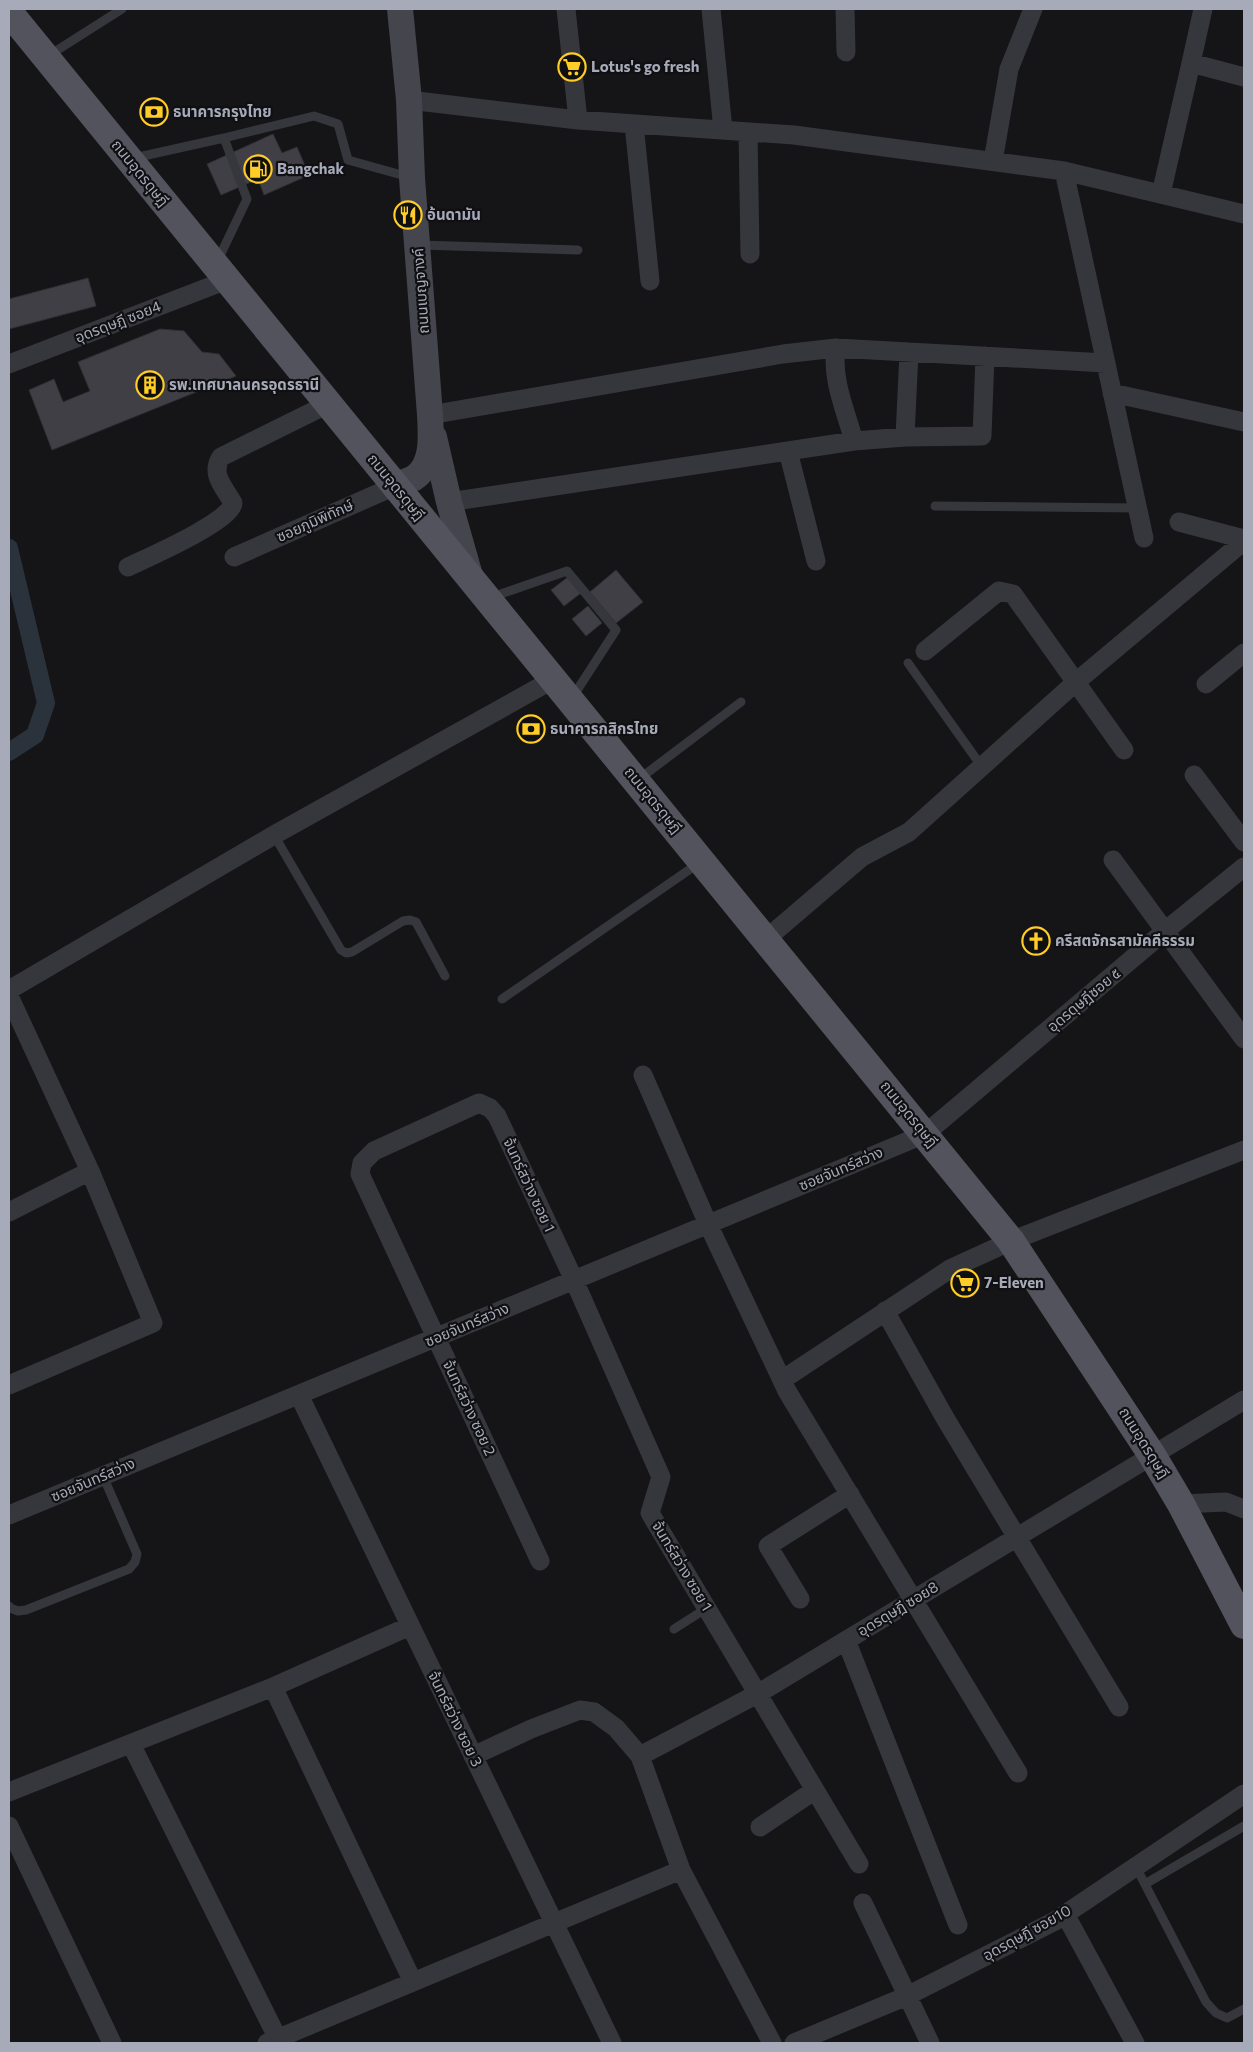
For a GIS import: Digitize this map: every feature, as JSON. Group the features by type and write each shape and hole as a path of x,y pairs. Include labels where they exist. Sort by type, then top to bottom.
{"main road":[{"name":"ถนนอุดรดุษฎี","path":"9,12 1011,1241 1152,1455 1181,1504 1244,1625"}],"street":[{"name":"ถนนเบญจางค์","path":"395,486 414,478 422,469 430,449 430,419 412,178 410,100 400,9"},
{"path":"566,9 578,120"},
{"path":"711,9 724,130"},
{"path":"844,9 846,52"},
{"path":"993,161 1009,69 1033,9"},
{"path":"1161,194 1204,9"},
{"path":"1191,63 1244,77"},
{"path":"410,100 578,120 794,135 993,161 1064,171 1244,214"},
{"path":"634,124 650,281"},
{"path":"748,132 750,254"},
{"path":"1064,171 1144,538"},
{"name":"อุดรดุษฎี ซอย4","path":"9,364 222,273"},
{"path":"430,419 774,355 836,348 1106,363"},
{"path":"836,348 834,361 838,382 854,441"},
{"path":"905,437 909,352"},
{"path":"449,502 854,441 905,437 982,436 985,356"},
{"path":"1112,393 1244,422"},
{"path":"128,567 200,531 230,512 233,508 233,502 216,472 217,464 221,457 328,404"},
{"name":"ถนนเบญจางค์","path":"430,419 449,502 480,589"},
{"path":"788,451 816,561"},
{"name":"ซอยภูมิพิทักษ์","path":"234,557 395,486"},
{"path":"1179,522 1244,540"},
{"path":"766,939 862,857 909,832 1076,682 1244,540"},
{"path":"926,651 999,591 1013,594 1124,750"},
{"path":"1206,684 1244,653"},
{"path":"9,990 274,835 562,690"},
{"path":"1194,775 1244,842"},
{"path":"1113,860 1244,1039"},
{"name":"อุดรดุษฎีซอย ๕","path":"925,1134 1165,931 1244,867"},
{"path":"9,996 90,1171 153,1323 9,1385"},
{"path":"643,1075 708,1224 782,1380 1018,1773"},
{"name":"จ้นทร์สว่าง ซอย 1","path":"360,1174 362,1163 374,1151 479,1104 490,1108 497,1116 574,1280 662,1477 650,1513 759,1693 859,1864"},
{"name":"ซอยจันทร์สว่าง","path":"9,1515 925,1134"},
{"path":"782,1380 950,1269 1011,1241 1244,1150"},
{"path":"9,1212 90,1171"},
{"name":"จ้นทร์สว่าง ซอย 2","path":"360,1174 540,1561"},
{"path":"885,1311 945,1418 1019,1537 1119,1707"},
{"name":"จ้นทร์สว่าง ซอย 3","path":"299,1394 612,2043"},
{"name":"อุดรดุษฎี ซอย8","path":"640,1756 759,1693 1244,1400"},
{"path":"800,1599 768,1546 850,1494"},
{"path":"1181,1504 1226,1502 1244,1509"},
{"path":"9,1792 273,1687 410,1626"},
{"path":"846,1640 958,1925"},
{"path":"273,1687 413,1982"},
{"path":"473,1756 531,1729 580,1710 594,1712 606,1719 640,1756 681,1870 772,2043"},
{"path":"131,1744 275,2042 681,1870"},
{"path":"760,1827 815,1790"},
{"name":"อุดรดุษฎี ซอย10","path":"794,2043 907,1996 1065,1914 1244,1794"},
{"path":"9,1826 112,2043"},
{"path":"863,1903 930,2043"},
{"path":"1065,1914 1135,2043"}],"lane":[{"path":"45,57 122,9"},
{"path":"129,159 314,116 338,124 348,160 412,178"},
{"path":"222,273 246,199 224,138"},
{"path":"418,245 578,250"},
{"path":"935,506 1137,508"},
{"path":"480,589 567,571 616,630 562,690"},
{"path":"908,663 982,767"},
{"path":"637,780 741,702"},
{"path":"274,835 341,950 346,953 352,952 403,921 410,920 416,922 445,976"},
{"path":"502,999 702,860"},
{"path":"9,1606 18,1611 26,1610 129,1568 135,1562 137,1554 102,1476"},
{"path":"674,1629 708,1608"},
{"path":"1145,1884 1244,1826"},
{"path":"1136,1866 1206,2002 1216,2013 1227,2018 1244,2009"}],"building":[{"name":"Bangchak","path":"273,134 282,153 297,147 309,175 264,195 258,179 221,195 207,164"},
{"path":"88,278 96,306 9,329 9,299"},
{"name":"รพ.เทศบาลนครอุดรธานี","path":"160,329 184,331 202,352 219,354 236,376 52,450 29,390 54,379 63,402 90,391 78,362"},
{"path":"616,570 643,602 616,623 590,592"},
{"path":"568,577 581,593 564,606 551,590"},
{"path":"588,606 602,623 586,636 572,619"}],"waterway":[{"path":"9,548 46,703 35,735 9,752"}],"place":[{"name":"Lotus's go fresh","path":"572,67"},
{"name":"ธนาคารกรุงไทย","path":"154,112"},
{"name":"Bangchak","path":"258,169"},
{"name":"อ้นดามัน","path":"408,215"},
{"name":"รพ.เทศบาลนครอุดรธานี","path":"150,385"},
{"name":"ธนาคารกสิกรไทย","path":"531,729"},
{"name":"ครีสตจักรสามัคคีธรรม","path":"1036,941"},
{"name":"7-Eleven","path":"965,1283"}]}
